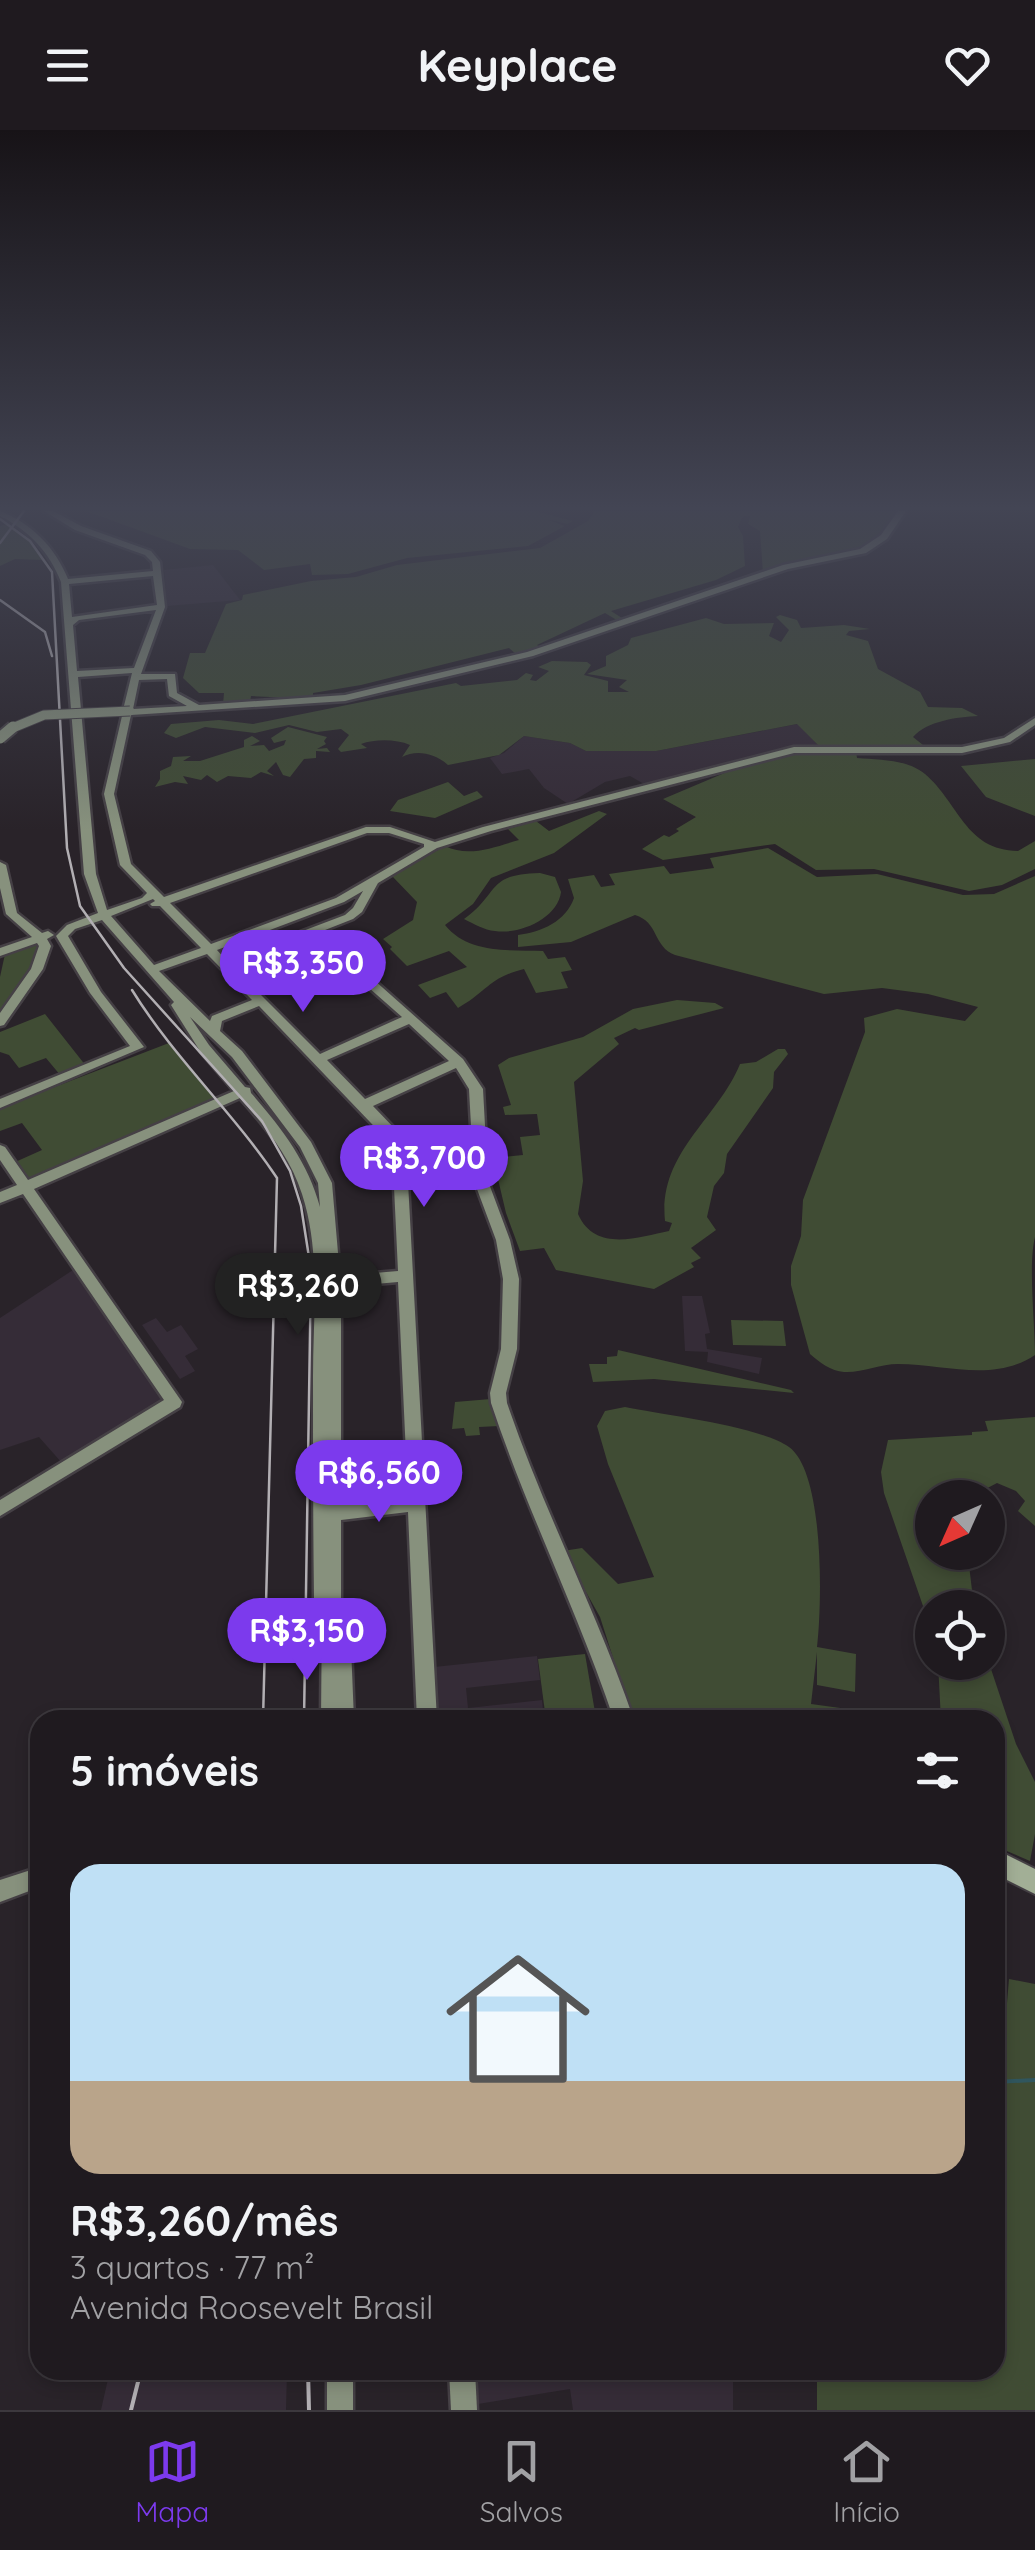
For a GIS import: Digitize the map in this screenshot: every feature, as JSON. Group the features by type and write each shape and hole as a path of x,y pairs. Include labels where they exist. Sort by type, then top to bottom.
{"main road":[{"path":"1005,1866 1035,1882"}],"street":[{"path":"67,617 90,874 107,919 262,1084 317,1162 329,1205 334,1516 331,1710"},
{"path":"68,625 80,617"},
{"path":"157,617 137,673 110,788 108,803 123,858 152,894 364,1105 399,1145 427,1710"},
{"path":"75,715 345,698 484,666 641,617"},
{"path":"75,674 173,677 172,694 185,706"},
{"path":"0,738 19,724 50,714 185,706"},
{"path":"152,970 340,900 436,842 794,750 962,750 1007,740 1035,721"},
{"path":"85,790 110,788"},
{"path":"37,968 66,947 71,926 164,904 366,830 386,829 436,842"},
{"path":"0,864 16,919 45,952 0,1022"},
{"path":"223,965 354,914 380,875"},
{"path":"107,919 152,894"},
{"path":"0,1104 138,1046 66,947 51,932 16,919"},
{"path":"312,931 458,1062 478,1094 481,1181 509,1264 511,1312 499,1403 548,1536 582,1604 620,1710"},
{"path":"7,950 50,936 66,947"},
{"path":"176,996 191,1030 245,1091 292,1155 313,1211 321,1282 323,1710"},
{"path":"215,1030 218,1018 258,1002"},
{"path":"319,1060 411,1018"},
{"path":"364,1105 458,1062"},
{"path":"0,1198 245,1091"},
{"path":"0,1150 174,1402 0,1509"},
{"path":"292,1155 305,1164 317,1162"},
{"path":"332,1282 405,1276"},
{"path":"334,1516 418,1501"},
{"path":"334,1516 344,1710"},
{"path":"0,1891 30,1880"},
{"path":"340,2380 340,2410"},
{"path":"462,2380 463,2410"}],"shaded area":[{"path":"798,724 818,745 784,749 644,784 630,776 605,782 568,804 544,788 529,769 502,774 490,758 504,753 524,736 570,743 586,751 656,751"},
{"path":"73,1270 168,1400 62,1463 39,1437 0,1450 0,1318"},
{"path":"682,1296 702,1296 710,1333 705,1334 707,1349 762,1358 759,1374 707,1362 708,1352 685,1351"},
{"path":"156,1318 167,1332 181,1325 198,1349 185,1356 195,1371 180,1379 142,1325"},
{"path":"537,1656 540,1680 466,1688 468,1708 542,1700 543,1710 438,1710 434,1667"},
{"path":"108,2380 287,2380 286,2410 101,2410"},
{"path":"477,2380 733,2380 733,2410 573,2410 570,2389 478,2404"}],"green space":[{"path":"220,617 596,617 537,645 543,649 517,655 509,648 313,693 313,699 251,696 250,703 223,705 224,693 199,693 183,678 190,653 205,653"},
{"path":"776,617 797,620 801,628 844,625 870,629 849,631 846,635 868,641 878,669 920,692 928,707 962,708 978,716 926,727 913,737 928,749 818,745 797,724 656,751 586,751 570,743 524,736 499,755 448,765 426,754 402,757 410,745 392,741 367,742 361,744 367,748 341,752 338,749 349,735 341,729 317,732 289,725 255,733 205,727 176,738 164,733 171,724 219,720 253,724 456,683 461,686 517,680 526,673 536,681 549,671 538,667 552,661 587,662 591,665 584,675 608,681 608,692 629,692 619,687 627,680 587,674 606,666 606,656 628,645 631,638 706,618 724,624 774,623 769,636 781,642 789,630"},
{"path":"288,727 327,737 326,744 317,749 327,748 330,752 316,751 316,758 304,759 290,777 283,775 276,762 267,771 274,776 261,772 251,778 228,776 217,782 207,775 201,780 183,776 188,784 175,782 155,787 160,771 171,766 173,757 191,756 183,761 200,761 244,747 244,740 252,736 260,741 250,746 264,745 269,751 284,745 286,740 274,743 271,738"},
{"path":"804,751 856,751 857,758 892,761 918,769 986,843 1018,851 1035,841 1035,869 1002,885 969,891 874,869 816,870 775,844 663,860 642,849 664,835 669,837 696,817 663,799 741,766"},
{"path":"1035,759 1035,816 986,797 961,766"},
{"path":"448,782 464,796 477,791 483,797 435,818 390,811 398,800"},
{"path":"599,811 607,814 554,853 491,878 473,904 445,925 477,946 543,951 548,959 565,957 572,970 561,972 568,988 536,993 524,969 495,981 458,1008 446,992 430,998 418,985 467,967 449,951 407,966 390,949 383,939 413,920 417,902 392,876 445,846 463,851 491,848 519,840 508,829 536,821 549,831"},
{"path":"768,848 817,877 877,874 963,895 994,894 1035,876 1035,1355 986,1370 898,1364 851,1372 834,1370 810,1354 791,1285 791,1266 801,1236 803,1200 865,1032 864,1018 897,1009 965,1021 978,1007 928,994 882,988 824,994 675,955 663,946 643,918 635,915 571,942 518,947 518,935 544,928 565,913 574,898 568,879 594,875 601,887 615,885 609,874 664,866 670,874 714,868 710,858"},
{"path":"540,873 555,877 561,892 553,910 536,923 505,932 464,919 501,881"},
{"path":"38,942 36,960 0,1012 0,977 5,954"},
{"path":"677,1000 715,1003 724,1008 635,1028 614,1038 619,1044 574,1082 583,1181 578,1214 595,1234 606,1238 632,1239 669,1231 672,1223 665,1221 665,1197 691,1138 718,1103 740,1064 756,1062 785,1049 788,1054 774,1072 773,1088 727,1154 724,1173 714,1186 707,1217 716,1230 691,1248 701,1258 691,1263 694,1267 654,1289 556,1270 544,1248 520,1251 493,1158 523,1155 520,1137 540,1135 537,1114 505,1115 503,1107 511,1105 498,1065 509,1058 583,1037 633,1009"},
{"path":"45,1014 86,1066 61,1076 46,1058 19,1068 9,1055 0,1052 0,1032"},
{"path":"169,1043 219,1102 26,1183 13,1163 42,1150 22,1123 0,1131 0,1108"},
{"path":"731,1320 783,1321 786,1346 733,1345"},
{"path":"618,1350 794,1393 654,1379 593,1382 589,1364 607,1364 607,1357 617,1356"},
{"path":"491,1399 499,1426 479,1427 480,1435 466,1436 464,1428 452,1429 455,1402"},
{"path":"625,1407 756,1433 789,1447 801,1461 815,1511 818,1541 817,1647 856,1654 855,1692 817,1685 817,1652 811,1704 855,1710 630,1710 600,1617 563,1551 582,1548 618,1584 654,1577 608,1464 597,1426 605,1411"},
{"path":"1035,1417 1035,1526 1018,1511 1025,1501 1005,1486 1005,1480 915,1480 915,1570 970,1570 972,1590 917,1590 884,1493 881,1472 888,1440 972,1435 988,1431 985,1421"},
{"path":"585,1654 595,1710 545,1710 538,1659"},
{"path":"939,1680 995,1680 1005,1710 940,1710"},
{"path":"1005,1711 1035,1782 1035,1834 1030,1861 1005,1850"},
{"path":"1009,1979 1035,1984 1035,2410 817,2410 817,2380 1005,2380 1005,2027"}],"waterway":[{"path":"1005,2082 1035,2080"}],"railway":[{"path":"24,617 45,632 52,656"},
{"path":"54,617 67,848 80,906 124,968 262,1121 290,1171 301,1206 311,1270 304,1710"},
{"path":"132,990 166,1039 277,1178 263,1710"},
{"path":"131,2410 138,2380"},
{"path":"308,2380 309,2410"}]}
